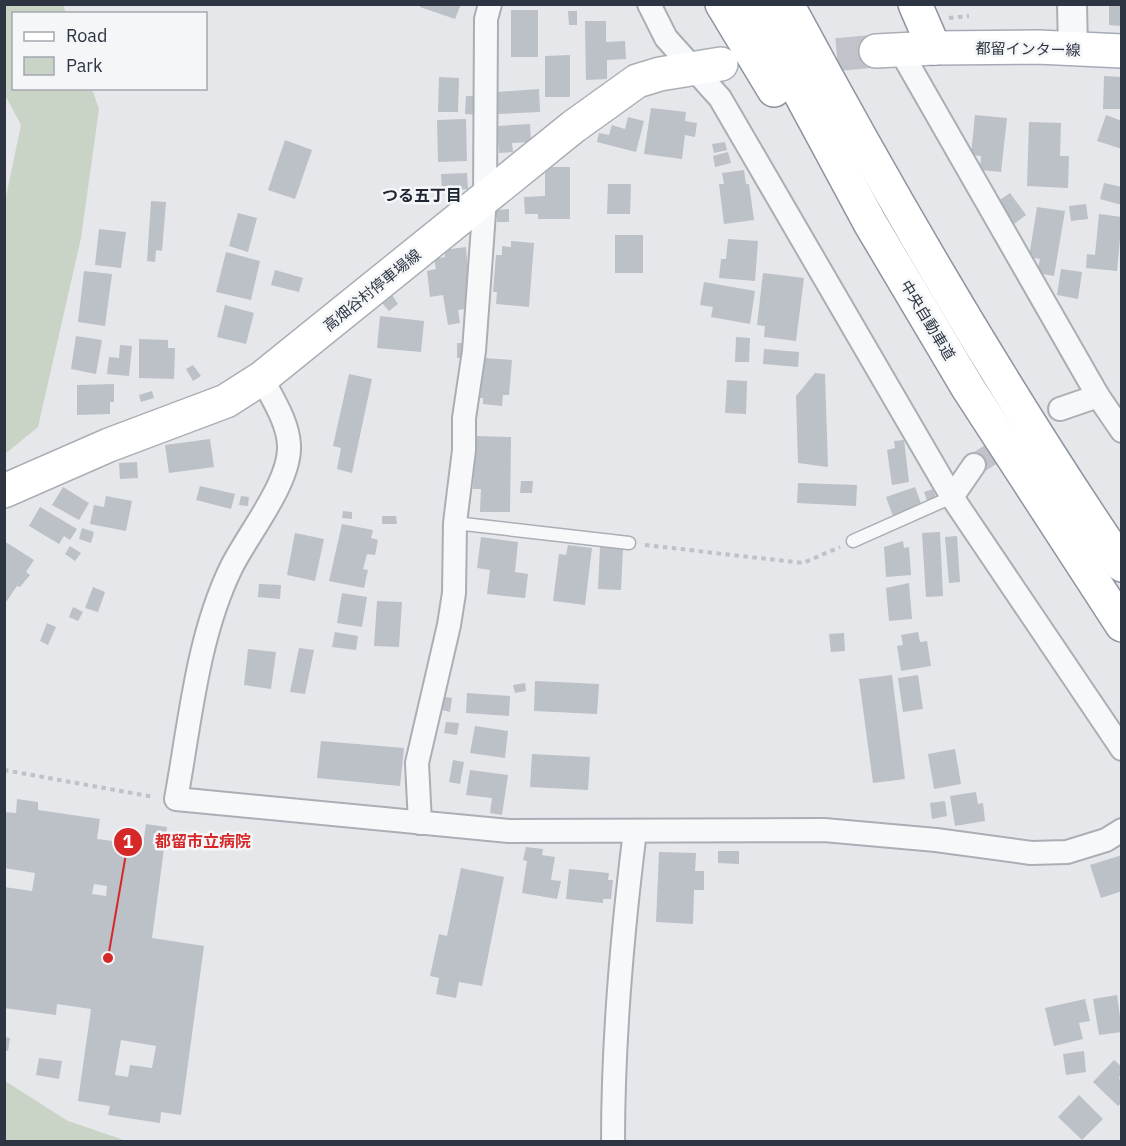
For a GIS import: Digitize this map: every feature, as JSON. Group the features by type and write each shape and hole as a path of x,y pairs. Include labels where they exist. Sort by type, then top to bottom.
{"main road":[{"path":"722,4 795,124 968,388"},
{"name":"中央自動車道","path":"752,4 870,222 968,388 1122,625"},
{"path":"786,4 896,203 993,368 1055,467 1122,566"},
{"path":"915,4 934,48"},
{"path":"934,48 938,4"},
{"path":"888,50 934,48"},
{"name":"都留インター線","path":"934,48 1122,51"},
{"name":"高畑谷村停車場線","path":"4,491 109,445 226,401 262,378 573,127 637,81 660,74 706,66"}],"street":[{"path":"420,823 417,764 449,626 454,593 455,523 465,450 464,418 474,351 485,199 486,19 490,4"},
{"path":"648,4 666,39 706,66 720,99 952,497 1122,749"},
{"path":"1072,4 1072,49"},
{"path":"888,50 1098,396 1122,431"},
{"path":"262,378 282,417 289,445 285,469 256,529 231,567 213,612 176,799 509,831 824,830 936,840 1031,852 1067,852 1106,840 1122,830"},
{"path":"1060,409 1098,396"},
{"path":"952,497 974,465"},
{"path":"613,1142 613,1082 620,955 635,831"}],"lane":[{"path":"853,541 952,497"},
{"path":"455,523 629,543"}],"path":[{"path":"629,543 803,563 853,541"},
{"path":"4,771 176,799"}],"green space":[{"path":"5,4 63,5 66,12 12,12 12,90 92,90 99,109 81,238 38,427 5,454 4,206 21,125 5,95"},
{"path":"5,1081 68,1121 127,1141 5,1141"}],"building":[{"path":"421,4 461,4 455,19 420,7"},
{"path":"1109,5 1122,5 1122,26 1109,25"},
{"path":"511,10 538,10 538,57 511,57"},
{"path":"568,11 577,11 577,25 569,25"},
{"path":"585,21 606,21 606,42 625,41 626,59 607,60 607,79 586,80"},
{"path":"570,55 570,97 545,97 545,56"},
{"path":"1104,76 1122,77 1122,109 1103,109"},
{"path":"439,77 459,78 458,112 438,112"},
{"path":"539,89 540,112 498,114 497,92"},
{"path":"466,96 478,96 478,115 465,114"},
{"path":"651,108 686,112 685,121 697,123 695,137 685,135 682,159 644,154"},
{"path":"975,115 1007,118 1001,172 980,170 981,156 971,155"},
{"path":"1106,115 1122,121 1122,149 1097,141"},
{"path":"628,117 644,121 636,152 597,142 599,133 609,135 612,125 625,129"},
{"path":"466,119 467,161 438,162 437,120"},
{"path":"1029,122 1061,123 1060,156 1069,156 1068,188 1027,186"},
{"path":"530,124 531,142 512,143 513,152 499,153 497,126"},
{"path":"285,140 312,150 295,199 268,190"},
{"path":"725,142 727,150 714,153 712,144"},
{"path":"728,152 731,163 715,167 713,156"},
{"path":"545,167 570,167 570,219 538,219 538,214 525,214 524,197 545,196"},
{"path":"744,170 746,184 749,184 754,220 724,224 719,184 724,184 722,173"},
{"path":"467,173 468,189 442,191 441,174"},
{"path":"1104,183 1122,187 1122,205 1100,199"},
{"path":"608,184 631,184 630,214 607,214"},
{"path":"1010,193 1026,215 1014,224 998,201"},
{"path":"151,201 166,202 162,251 156,250 155,262 147,261"},
{"path":"1086,204 1088,219 1071,221 1069,206"},
{"path":"1037,207 1065,211 1054,276 1037,273 1040,259 1029,257"},
{"path":"509,209 509,222 497,222 497,210"},
{"path":"238,213 257,218 248,252 229,246"},
{"path":"1099,214 1122,217 1117,271 1086,268 1087,254 1095,255"},
{"path":"99,229 126,232 121,268 95,265"},
{"path":"615,235 643,235 643,273 615,273"},
{"path":"728,239 758,241 755,281 719,278 721,259 726,259"},
{"path":"511,241 534,243 529,307 496,304 497,292 493,292 496,255 502,255 502,246 511,247"},
{"path":"466,247 471,308 458,310 460,323 448,325 443,295 430,297 427,271 436,269 434,259 445,257 444,250"},
{"path":"226,252 260,261 251,300 216,292"},
{"path":"1061,269 1082,272 1078,299 1057,295"},
{"path":"275,270 303,278 299,292 271,285"},
{"path":"84,271 112,274 105,326 78,322"},
{"path":"763,273 804,278 796,341 764,337 765,326 757,325"},
{"path":"704,282 755,291 750,324 711,317 713,307 700,305"},
{"path":"392,295 398,304 389,311 382,303"},
{"path":"225,305 254,313 246,344 217,337"},
{"path":"380,316 424,321 421,352 377,348"},
{"path":"76,336 102,340 96,374 71,369"},
{"path":"736,337 750,338 749,362 735,362"},
{"path":"139,339 168,340 168,348 175,348 174,379 139,378"},
{"path":"457,343 466,343 466,358 457,358"},
{"path":"120,345 132,346 129,376 107,374 109,357 119,358"},
{"path":"764,349 799,352 798,367 763,364"},
{"path":"484,358 512,360 509,395 503,395 502,406 483,404 483,398 480,398"},
{"path":"193,365 201,376 193,381 186,369"},
{"path":"815,373 825,374 828,467 798,463 796,396"},
{"path":"349,374 372,379 352,473 337,469 341,448 333,446"},
{"path":"727,380 747,381 746,414 725,413"},
{"path":"114,384 114,402 110,402 110,414 77,415 77,385"},
{"path":"152,391 154,398 141,402 139,395"},
{"path":"475,436 511,437 510,512 480,512 481,489 473,489"},
{"path":"210,439 214,467 169,473 165,445"},
{"path":"904,440 909,482 892,485 887,450 895,448 894,441"},
{"path":"137,462 138,478 120,479 119,463"},
{"path":"521,481 533,481 532,493 520,493"},
{"path":"798,483 857,485 856,506 797,503"},
{"path":"200,486 235,494 231,509 196,500"},
{"path":"63,487 89,503 79,520 52,505"},
{"path":"915,487 923,509 894,519 886,497"},
{"path":"933,489 938,503 929,506 924,492"},
{"path":"106,496 132,501 126,531 90,524 94,505 104,507"},
{"path":"241,496 249,497 248,506 239,505"},
{"path":"40,507 77,529 70,540 64,536 59,544 29,526"},
{"path":"343,511 352,512 352,519 342,518"},
{"path":"382,516 396,516 397,524 382,524"},
{"path":"342,524 373,530 371,538 378,540 375,555 367,554 363,569 368,570 364,588 329,581"},
{"path":"82,528 94,532 91,543 79,539"},
{"path":"940,532 943,596 926,597 922,533"},
{"path":"295,533 324,539 315,581 287,575"},
{"path":"957,536 960,582 949,583 945,537"},
{"path":"481,537 518,542 515,572 528,574 525,598 487,594 490,570 477,568"},
{"path":"4,541 34,560 26,572 30,575 20,587 17,586 4,605"},
{"path":"903,541 904,548 909,547 911,575 886,577 884,547"},
{"path":"568,545 592,548 585,605 553,601 559,554 566,555"},
{"path":"70,546 81,553 75,561 65,554"},
{"path":"600,547 623,548 621,590 598,589"},
{"path":"909,583 912,619 889,621 886,588"},
{"path":"259,584 281,585 280,599 258,597"},
{"path":"93,587 105,592 98,612 85,608"},
{"path":"342,593 367,597 362,627 337,623"},
{"path":"377,601 402,602 399,647 374,646"},
{"path":"73,607 83,612 78,621 69,617"},
{"path":"47,623 56,627 48,645 40,641"},
{"path":"335,632 358,636 356,650 332,647"},
{"path":"918,632 920,642 927,641 931,666 901,671 897,646 903,645 901,635"},
{"path":"844,633 845,651 831,652 829,634"},
{"path":"299,648 314,650 305,694 290,692"},
{"path":"248,649 276,652 271,689 244,685"},
{"path":"892,675 905,779 873,783 859,679"},
{"path":"918,675 923,709 903,712 898,678"},
{"path":"535,681 599,684 597,714 534,711"},
{"path":"525,683 526,691 515,693 513,685"},
{"path":"467,693 510,696 509,716 466,713"},
{"path":"445,697 452,698 450,712 442,710"},
{"path":"446,722 459,723 457,735 444,733"},
{"path":"475,726 508,731 505,758 470,753"},
{"path":"321,741 404,748 400,786 317,778"},
{"path":"955,749 961,784 934,789 928,754"},
{"path":"532,754 590,757 588,790 530,787"},
{"path":"453,760 464,762 460,784 449,782"},
{"path":"470,770 508,775 502,815 490,813 492,798 466,795"},
{"path":"976,792 978,804 983,803 985,821 955,826 950,796"},
{"path":"17,799 38,802 38,810 100,819 97,839 143,845 146,824 167,827 152,938 204,946 181,1115 161,1112 160,1123 108,1115 110,1106 78,1101 91,1009 57,1004 56,1015 4,1008 4,887 32,891 35,873 4,868 4,812 16,813","holes":["94,884 107,886 106,896 92,894","121,1040 156,1046 152,1068 130,1065 128,1077 115,1075"]},
{"path":"945,801 947,816 932,819 930,803"},
{"path":"526,847 543,849 542,855 555,857 551,880 561,881 557,899 522,893 527,861 523,860"},
{"path":"718,851 739,851 739,864 718,863"},
{"path":"659,852 696,853 695,871 704,871 704,890 694,890 693,924 656,922"},
{"path":"1122,855 1122,891 1101,898 1090,865"},
{"path":"461,868 504,877 482,986 459,982 456,998 436,994 439,978 430,976 439,934 447,936"},
{"path":"569,869 609,873 608,880 613,880 611,899 603,899 603,903 566,899"},
{"path":"1117,995 1122,1032 1099,1035 1093,999"},
{"path":"1085,999 1090,1021 1079,1023 1083,1039 1054,1046 1045,1008"},
{"path":"4,1037 10,1038 8,1051 4,1050"},
{"path":"1084,1051 1086,1072 1066,1075 1063,1054"},
{"path":"39,1058 62,1061 59,1079 36,1075"},
{"path":"1114,1060 1122,1067 1119,1079 1122,1081 1122,1102 1118,1106 1093,1082"},
{"path":"1079,1095 1103,1119 1082,1140 1058,1117"}],"tunnel":[{"path":"788,59 876,51"},
{"path":"974,465 1014,440"}],"place":[{"name":"都留市立病院","path":"108,958"}],"district":[{"name":"つる五丁目","path":"422,195"}]}
